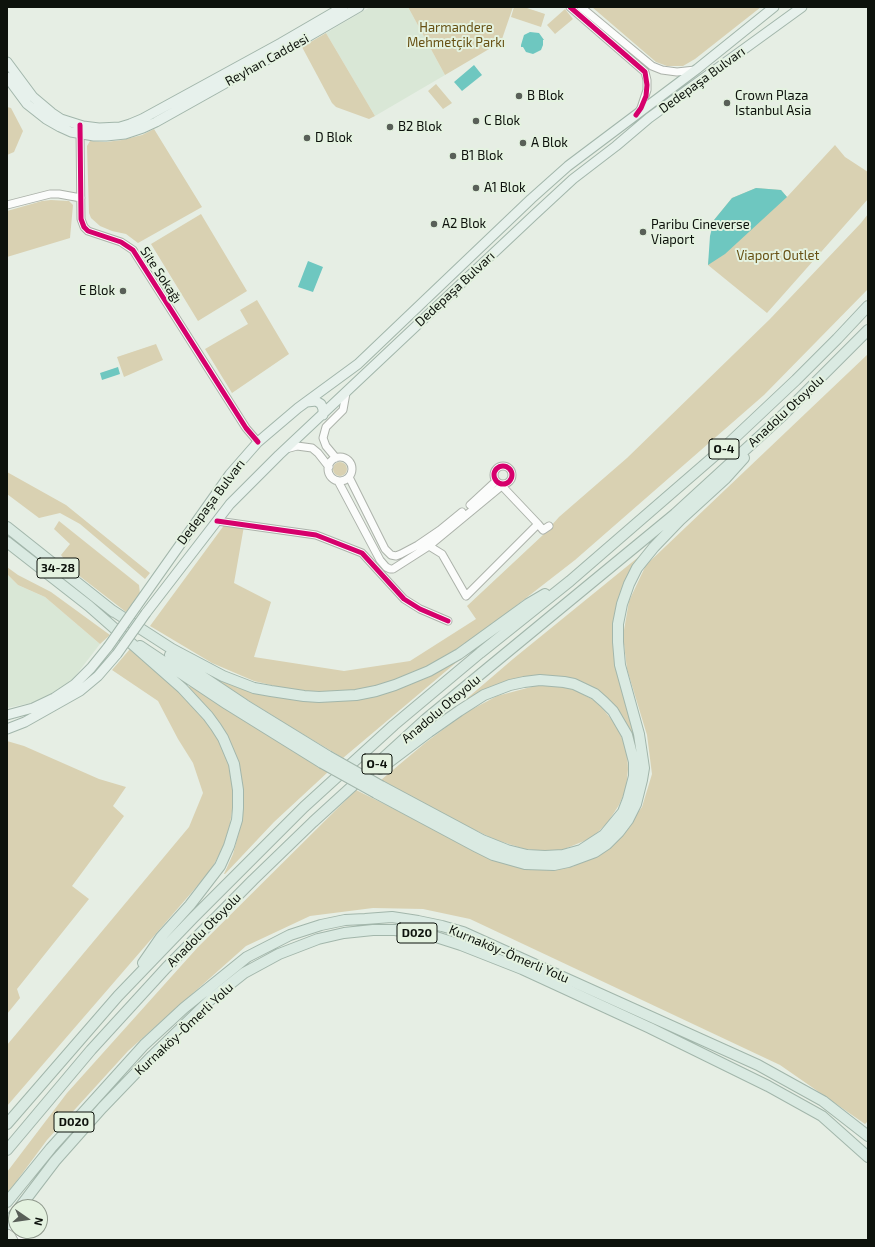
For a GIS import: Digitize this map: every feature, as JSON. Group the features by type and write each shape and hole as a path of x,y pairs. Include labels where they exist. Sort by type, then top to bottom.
{"highway":[{"name":"Anadolu Otoyolu","path":"7,1124 118,996 304,807 394,725 480,653 570,581 727,446 801,375 868,306"},
{"name":"Anadolu Otoyolu","path":"7,1150 91,1050 166,968 313,822 426,719 675,514 783,415 868,330"},
{"path":"104,621 227,704 378,789 447,832 493,855 525,864 554,865 568,862 595,852 607,844 619,832 628,820 636,804 642,780 644,768 639,734 620,665 618,642 618,624 622,604 637,568 654,547 680,520 726,478 783,415"},
{"name":"34-28","path":"7,527 110,609"},
{"name":"34-28","path":"7,542 89,606 104,621"},
{"path":"110,609 177,652 209,670 238,682 254,688 288,694 319,697 339,696 376,691 429,671 459,654 528,604 570,581"},
{"path":"110,609 154,645 325,759"},
{"path":"104,621 182,688 208,716 223,738 230,755 236,773 238,790 238,808 234,833 220,866 190,905 162,937 118,996"},
{"path":"344,794 459,711 495,690 524,682 540,680 574,684 595,694 613,711 621,722 627,735 634,762 634,776 628,800 623,812 604,835 581,850 563,855 527,855 507,850 482,840 378,789"},
{"name":"Kurnaköy-Ömerli Yolu","path":"7,1202 46,1154 144,1045 184,1008 247,957 290,935 321,925 345,920 392,917 442,926 463,932 758,1065 823,1101 868,1136"},
{"name":"Kurnaköy-Ömerli Yolu","path":"26,1199 55,1161 102,1108 152,1056 210,1000 244,973 278,954 318,939 344,933 373,930 396,930 436,937 461,945 536,976 650,1028 768,1086 822,1116 868,1157"}],"main road":[{"name":"Reyhan Caddesi","path":"172,108 343,7"},
{"name":"Reyhan Caddesi","path":"7,77 27,104 35,112 60,127 80,129 125,126 172,108 297,44 359,7"},
{"name":"Dedepaşa Bulvarı","path":"7,715 33,708 54,698 75,684 91,668 108,647 234,469 258,442 293,412 358,364 568,166 697,69 774,7"},
{"name":"Dedepaşa Bulvarı","path":"7,729 25,722 80,691 98,676 117,654 146,613 230,504 285,449 574,178 616,146 649,118 802,7"},
{"name":"Reyhan Caddesi","path":"7,62 27,90 40,104 61,119 80,129"},
{"path":"307,402 316,401 321,404 324,409 323,414"},
{"path":"220,488 217,499 219,503 226,505 230,504"}],"street":[{"path":"570,7 645,72 647,84 646,96 636,115"},
{"path":"581,7 652,66 662,70 677,72 697,69"},
{"name":"Site Sokağı","path":"80,129 80,198 81,219 84,227 88,230 121,242 132,250 246,428 258,442"},
{"path":"7,205 50,194 80,198"},
{"path":"336,458 326,446 323,438 326,427 343,410 346,393"},
{"path":"285,449 297,446 312,448 318,453 328,466 330,474 335,480 338,481 384,565 390,569 393,569 429,546 503,485 509,482 512,477 512,471 508,466 502,465 496,468 494,474 496,480 503,485 543,530 549,526"},
{"path":"328,466 336,458 344,457 350,462 353,470 349,477 342,481 338,481"},
{"path":"349,477 383,545 398,560 398,565"},
{"path":"384,565 386,558 418,545 440,530 496,480"},
{"path":"217,521 316,535 362,553 404,599 420,609 448,621"},
{"path":"429,546 442,554 466,596 538,524"}],"shaded area":[{"path":"370,7 408,7 445,75 375,116 326,33"},
{"path":"7,574 18,585 45,597 100,644 73,679 54,695 31,703 7,708"}],"green space":[{"name":"Harmandere Mehmetçik Parkı","path":"408,7 513,7 501,42 445,75"},
{"path":"514,7 524,7 545,14 541,27 511,17"},
{"path":"592,7 761,7 695,59 683,66 667,66 656,62"},
{"path":"565,9 573,19 555,34 547,25"},
{"path":"326,33 375,116 369,119 336,107 332,103 302,47"},
{"path":"436,84 452,103 443,109 428,91"},
{"path":"7,107 11,108 23,131 14,152 7,155"},
{"path":"154,129 202,207 138,243 126,234 112,231 100,226 91,218 89,213 87,146 90,141 106,142 122,140 142,135"},
{"name":"Viaport Outlet","path":"835,145 845,157 868,172 868,199 767,313 708,265 714,220 732,198 756,188 781,190 787,197"},
{"path":"42,201 69,201 73,205 70,238 7,257 7,211"},
{"path":"201,214 247,291 198,321 151,244"},
{"path":"868,214 868,289 764,395 575,560 463,647 415,674 371,688 337,693 292,690 254,681 212,663 150,626 225,524 244,526 234,583 271,602 254,657 344,671 410,661 476,619 467,606 544,534 559,517 627,458 770,319"},
{"path":"257,300 289,354 232,393 205,349 248,324 240,310"},
{"path":"156,344 163,360 124,377 117,357"},
{"path":"868,354 868,1121 865,1124 780,1065 470,919 423,909 373,908 310,916 246,946 128,1051 47,1140 7,1194 7,1172 67,1093 198,947 356,790 487,855 534,868 572,867 614,844 642,807 652,774 647,735 627,669 623,636 629,601 646,565"},
{"path":"340,462 345,464 347,469 345,474 340,476 335,474 333,469 335,464"},
{"path":"7,472 66,505 150,573 145,579 80,524 60,513 39,518 7,494"},
{"path":"59,521 139,585 140,594 126,612 73,571 61,555 70,544 54,529"},
{"path":"652,546 641,558 614,631 634,738 619,713 558,677 464,701 513,659"},
{"path":"7,567 18,575 51,592 110,635 100,644 45,597 18,585 7,574"},
{"path":"130,649 188,700 202,715 221,743 232,769 233,805 230,824 223,847 211,870 7,1106 7,1045 189,827 203,793 193,763 178,739 158,701 112,670"},
{"path":"458,661 343,758 195,667 226,682 306,700 425,677"},
{"path":"532,685 564,686 597,702 612,720 620,733 627,751 628,769 626,789 619,805 608,822 589,839 562,850 545,851 525,849 496,840 473,829 414,799 381,780 425,743 465,713 497,696 531,687"},
{"path":"190,686 328,772 274,822 225,874 233,854 242,821 243,788 239,768 188,688"},
{"path":"7,741 24,746 99,779 126,787 113,806 124,816 72,886 89,899 17,989 20,998 7,1014"}],"water":[{"path":"530,32 539,33 544,40 541,50 533,54 526,52 523,47 521,47 524,35"},
{"path":"474,65 482,75 462,91 454,82"},
{"path":"756,188 781,190 787,197 725,254 708,265 710,236 714,220 732,198"},
{"path":"308,261 323,267 313,292 298,287"},
{"path":"118,367 120,374 102,380 100,373"}],"cycle path":[{"path":"570,7 645,72 647,85 646,96 636,115"},
{"path":"80,125 81,219 84,227 88,231 121,242 133,250 246,428 258,442"},
{"path":"499,466 507,466 512,471 512,475 510,482 507,484 499,484 494,479 494,471 499,466"},
{"path":"217,521 316,535 362,553 404,599 420,609 448,621"}],"place":[{"name":"B Blok","path":"519,96"},
{"name":"Crown Plaza Istanbul Asia","path":"727,103"},
{"name":"C Blok","path":"476,121"},
{"name":"B2 Blok","path":"390,127"},
{"name":"D Blok","path":"307,138"},
{"name":"A Blok","path":"523,143"},
{"name":"B1 Blok","path":"453,156"},
{"name":"A1 Blok","path":"476,188"},
{"name":"A2 Blok","path":"434,224"},
{"name":"Paribu Cineverse Viaport","path":"643,232"},
{"name":"E Blok","path":"123,291"}]}
